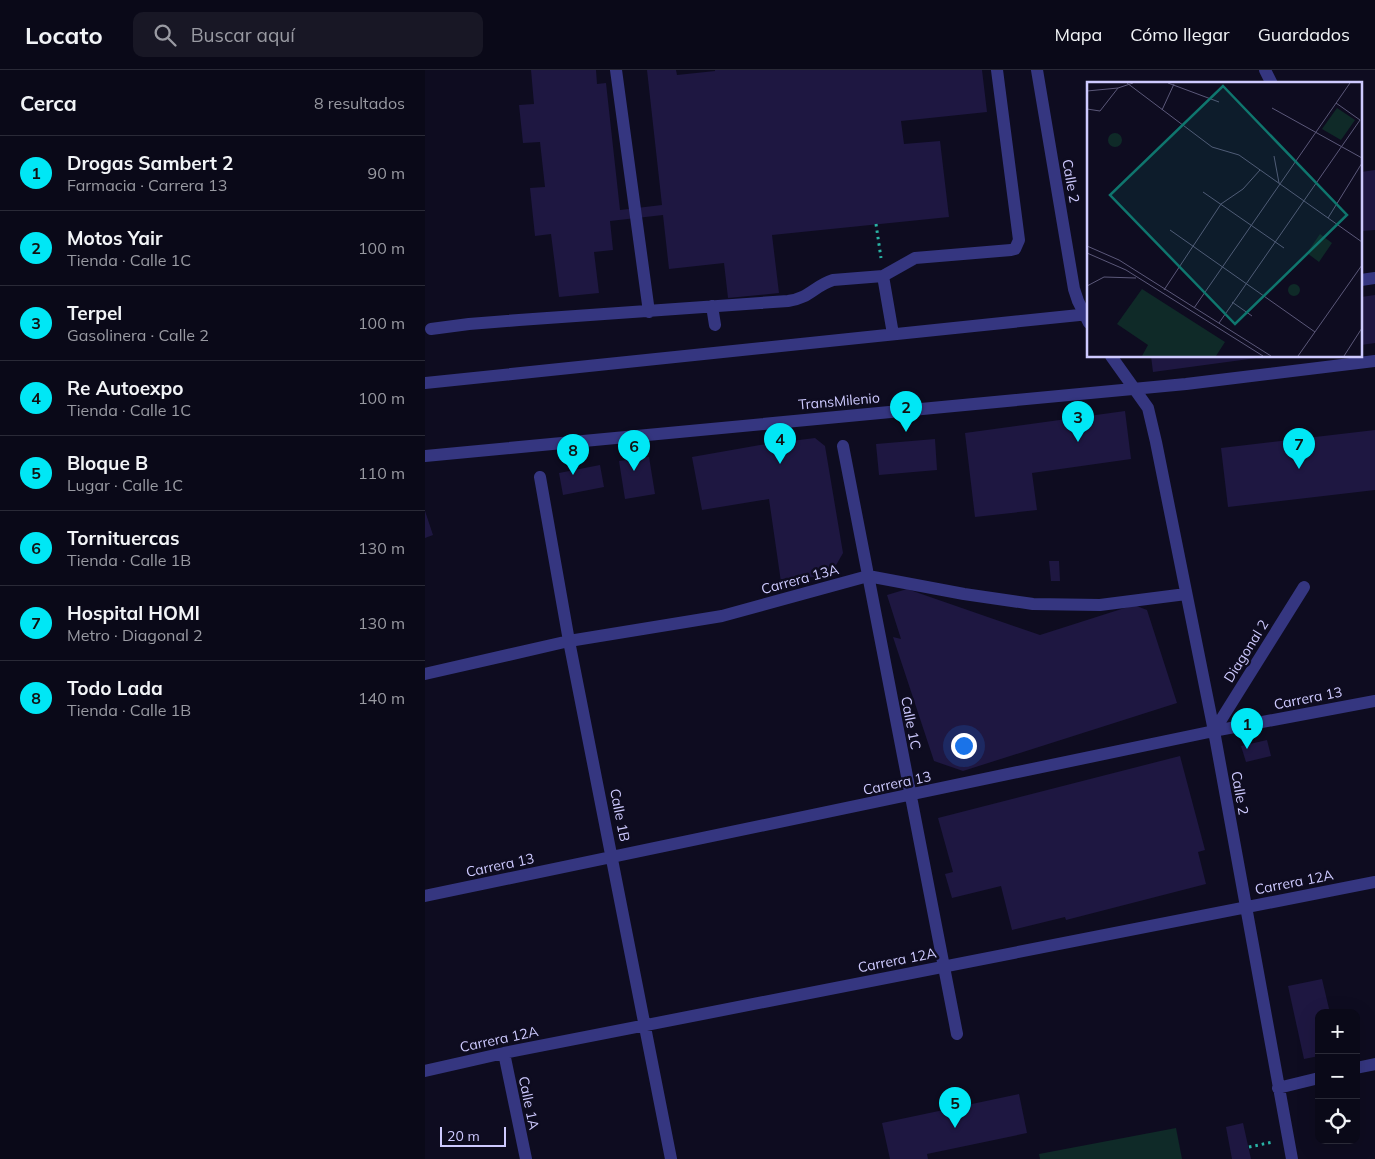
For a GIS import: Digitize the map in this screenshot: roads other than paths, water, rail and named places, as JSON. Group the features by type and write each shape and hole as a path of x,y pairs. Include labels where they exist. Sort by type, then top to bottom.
{"street":[{"path":"616,70 649,312"},
{"path":"431,329 519,320 797,300 811,293 825,282 883,276 915,258 1011,250 1018,244 997,70"},
{"name":"Calle 2","path":"1037,70 1074,289 1087,317"},
{"path":"1265,70 1271,82"},
{"path":"883,276 893,334"},
{"path":"712,306 715,326"},
{"path":"425,383 893,334 1087,317"},
{"name":"Calle 2","path":"1112,358 1148,408 1150,416 1214,731 1291,1159"},
{"name":"TransMilenio","path":"425,456 1185,384 1375,361"},
{"name":"Calle 1C","path":"843,446 957,1034"},
{"name":"Calle 1B","path":"540,477 569,641 671,1159"},
{"name":"Carrera 13A","path":"425,674 569,641 722,616 868,576 964,594 1033,604 1100,605 1186,594"},
{"name":"Diagonal 2","path":"1214,731 1304,587"},
{"name":"Carrera 13","path":"425,896 1214,731 1375,701"},
{"name":"Carrera 12A","path":"425,1071 504,1053 1375,882"},
{"name":"Calle 1A","path":"504,1053 526,1159"},
{"path":"1360,1067 1375,1064"},
{"path":"1278,1088 1315,1079"}],"place":[{"name":"Motos Yair","path":"906,432"},
{"name":"Terpel","path":"1078,442"},
{"name":"Re Autoexpo","path":"780,464"},
{"name":"Hospital HOMI","path":"1299,469"},
{"name":"Tornituercas","path":"634,471"},
{"name":"Todo Lada","path":"573,475"},
{"name":"Drogas Sambert 2","path":"1247,749"},
{"name":"Bloque B","path":"955,1128"}]}
